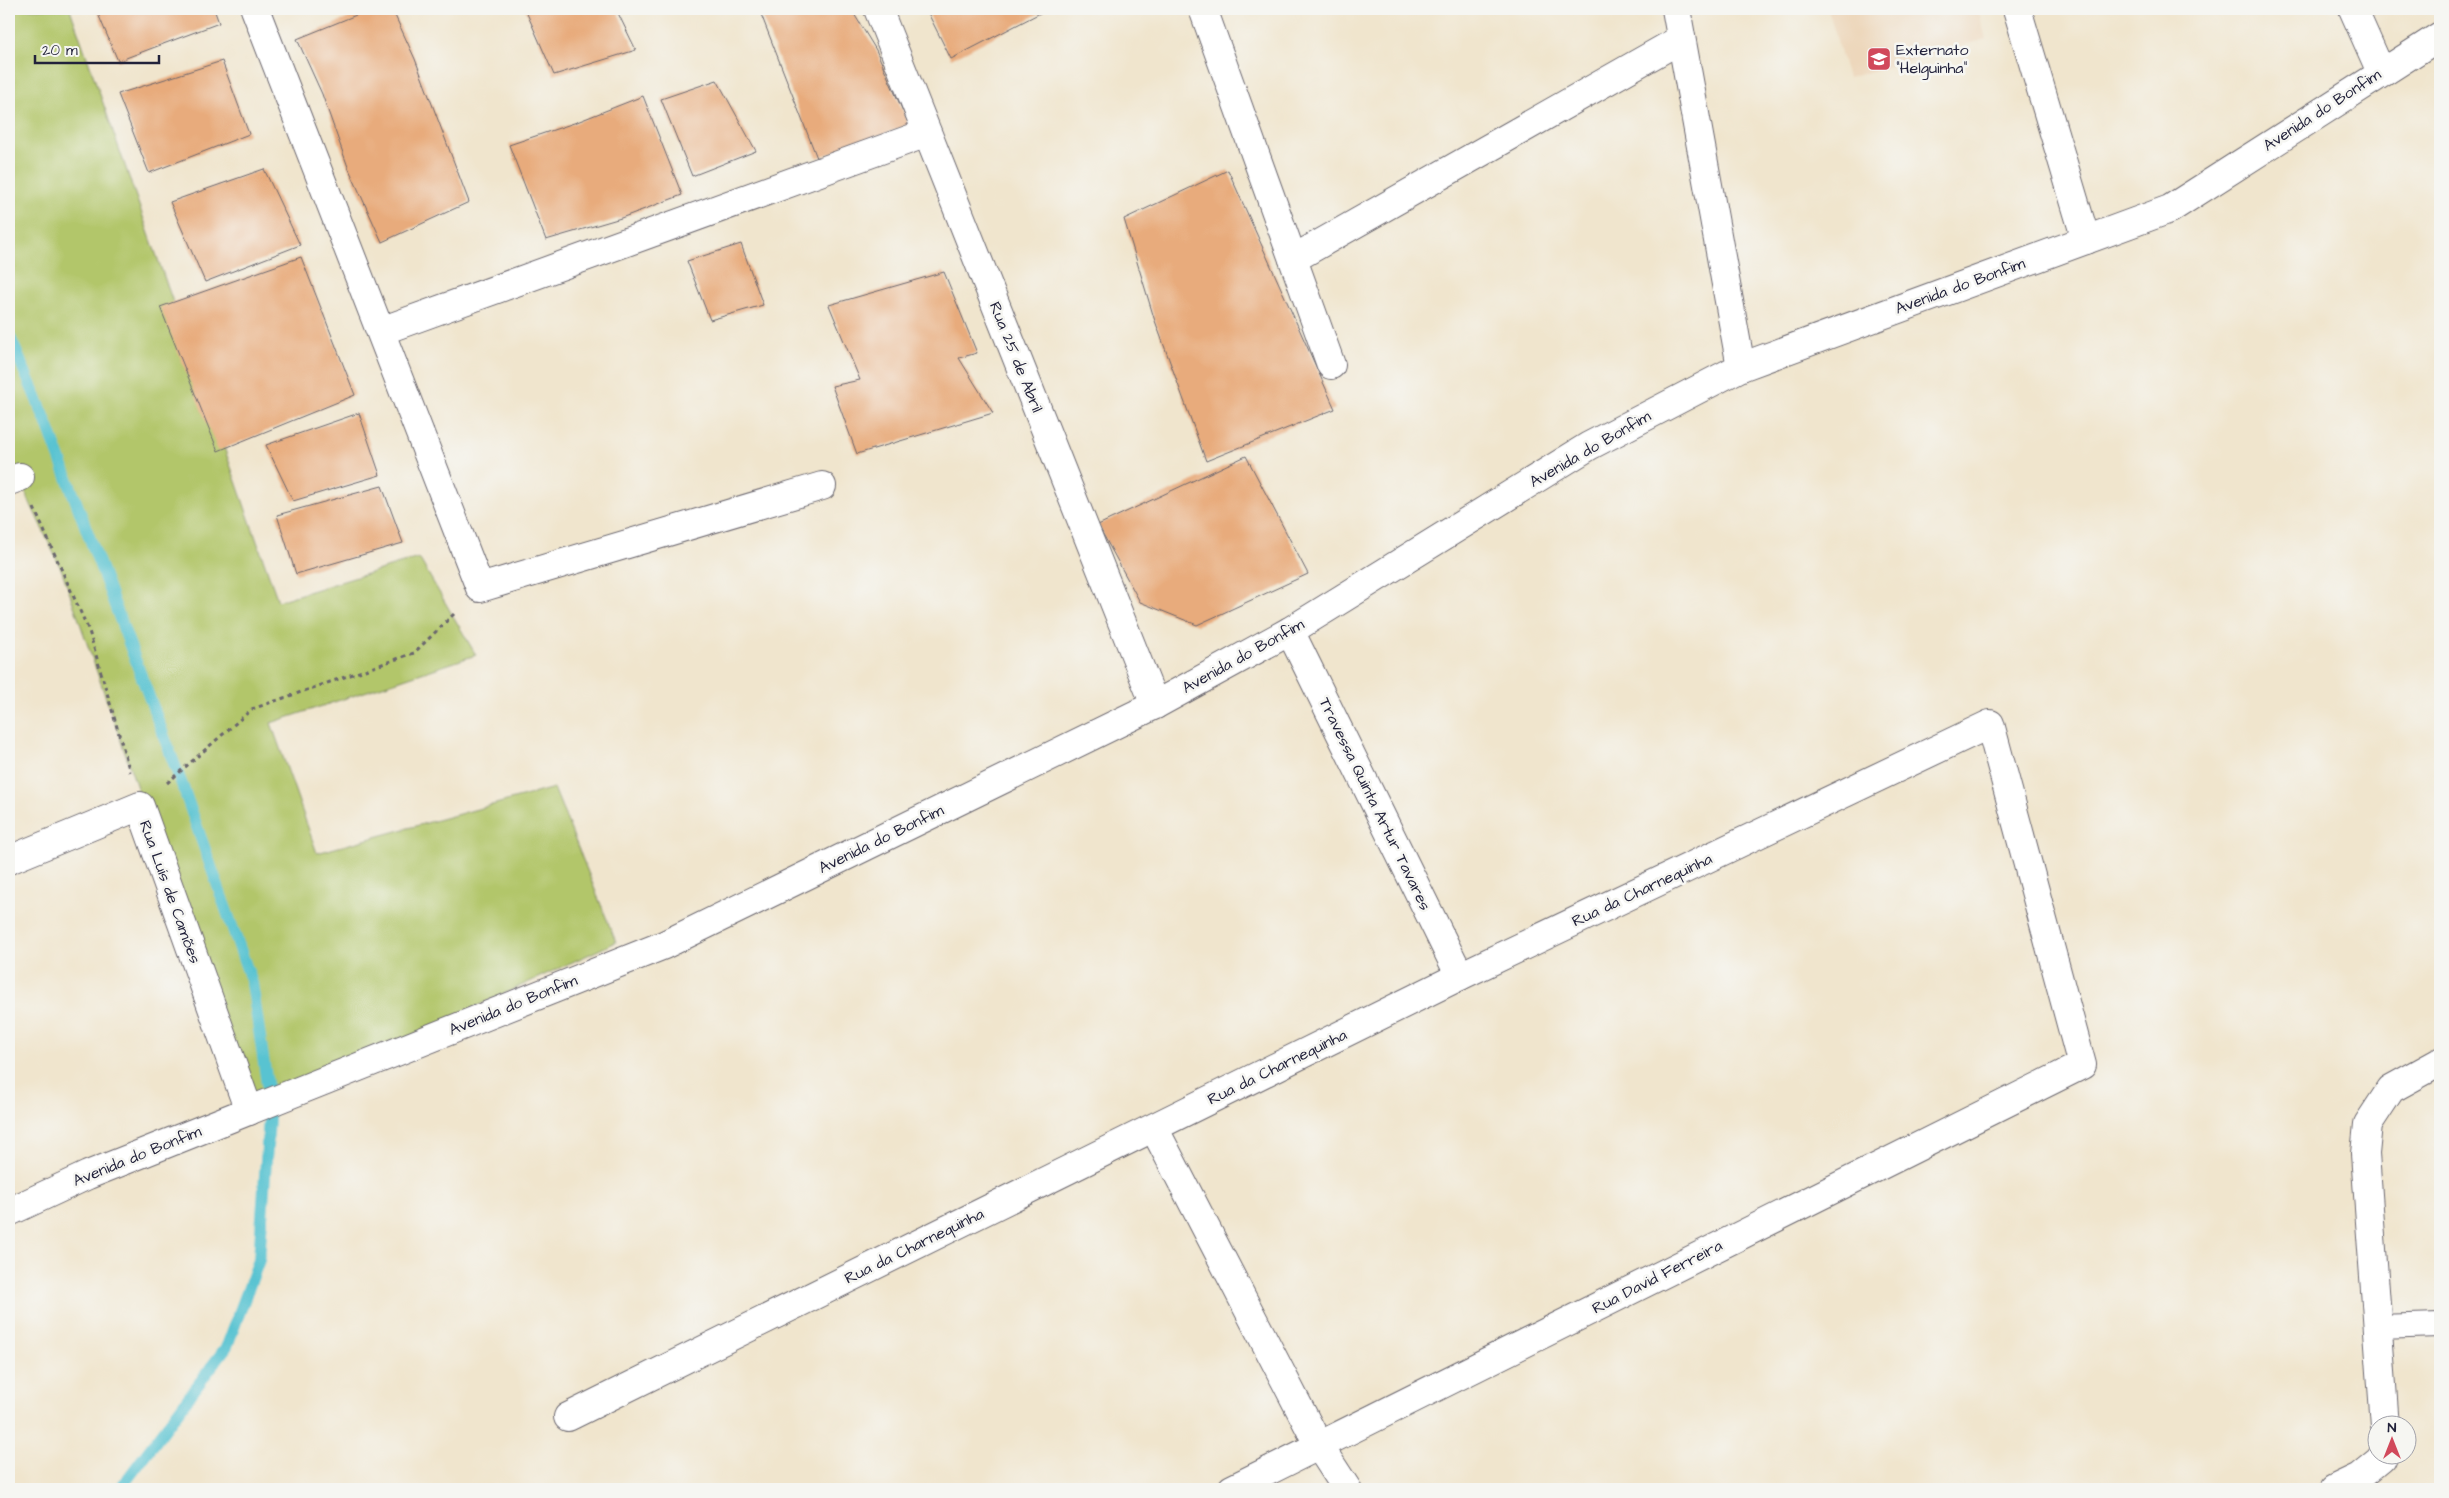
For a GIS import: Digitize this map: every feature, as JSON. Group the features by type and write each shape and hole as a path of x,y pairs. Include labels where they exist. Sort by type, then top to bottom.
{"street":[{"path":"255,9 480,588 822,486"},
{"name":"Rua 25 de Abril","path":"878,9 1155,705"},
{"path":"1203,9 1331,365"},
{"path":"1676,9 1742,368"},
{"path":"2017,9 2086,240"},
{"path":"2353,9 2381,72"},
{"name":"Avenida do Bonfim","path":"9,1212 88,1175 664,945 1155,705 1290,631 1589,446 1742,368 2170,209 2381,72 2440,36"},
{"path":"1292,259 1681,39"},
{"path":"381,331 927,133"},
{"name":"Travessa Quinta Artur Tavares","path":"1290,631 1460,976"},
{"name":"Rua da Charnequinha","path":"568,1417 1460,976 1990,724 2082,1065"},
{"name":"Rua Luís de Camões","path":"9,860 140,806 249,1111"},
{"path":"2384,1416 2365,1154 2368,1124 2391,1089 2440,1062"},
{"name":"Rua David Ferreira","path":"1232,1489 2082,1065"},
{"path":"1154,1128 1319,1446 1347,1489"},
{"path":"2334,1489 2359,1477 2372,1466"}],"lane":[{"path":"2378,1327 2440,1325"}],"path":[{"path":"14,479 89,631 140,806 252,709 414,653 480,588"}],"shaded area":[{"name":"Externato \"Helguinha\"","path":"1828,9 1978,9 1986,39 1848,78"}],"green space":[{"path":"9,9 70,9 278,601 419,558 476,655 271,723 317,853 554,788 616,942 249,1111 62,571 9,458"}],"building":[{"path":"96,9 214,9 219,23 118,61"},
{"path":"371,9 392,9 415,59 469,202 382,242 348,167 322,94 297,39"},
{"path":"525,9 616,9 636,50 554,75"},
{"path":"759,9 851,9 876,50 909,125 817,158"},
{"path":"926,9 1043,9 1044,11 951,59"},
{"path":"222,61 249,134 149,173 118,94"},
{"path":"717,80 756,151 692,176 661,99"},
{"path":"643,96 682,195 621,218 546,240 509,145 577,122"},
{"path":"264,169 300,245 205,282 170,202"},
{"path":"1228,170 1335,409 1206,461 1154,318 1124,219"},
{"path":"741,244 763,305 710,320 687,261"},
{"path":"301,257 355,395 218,451 160,307"},
{"path":"944,272 977,353 959,358 993,413 857,454 832,386 860,380 829,305"},
{"path":"359,413 380,475 293,501 266,445"},
{"path":"1246,456 1308,574 1197,625 1140,602 1098,525"},
{"path":"382,486 403,543 296,574 277,515"}],"waterway":[{"path":"9,335 44,416 184,790 252,983 270,1104 259,1260 227,1346 120,1489"}],"place":[{"name":"Externato \"Helguinha\"","path":"1879,59"}]}
